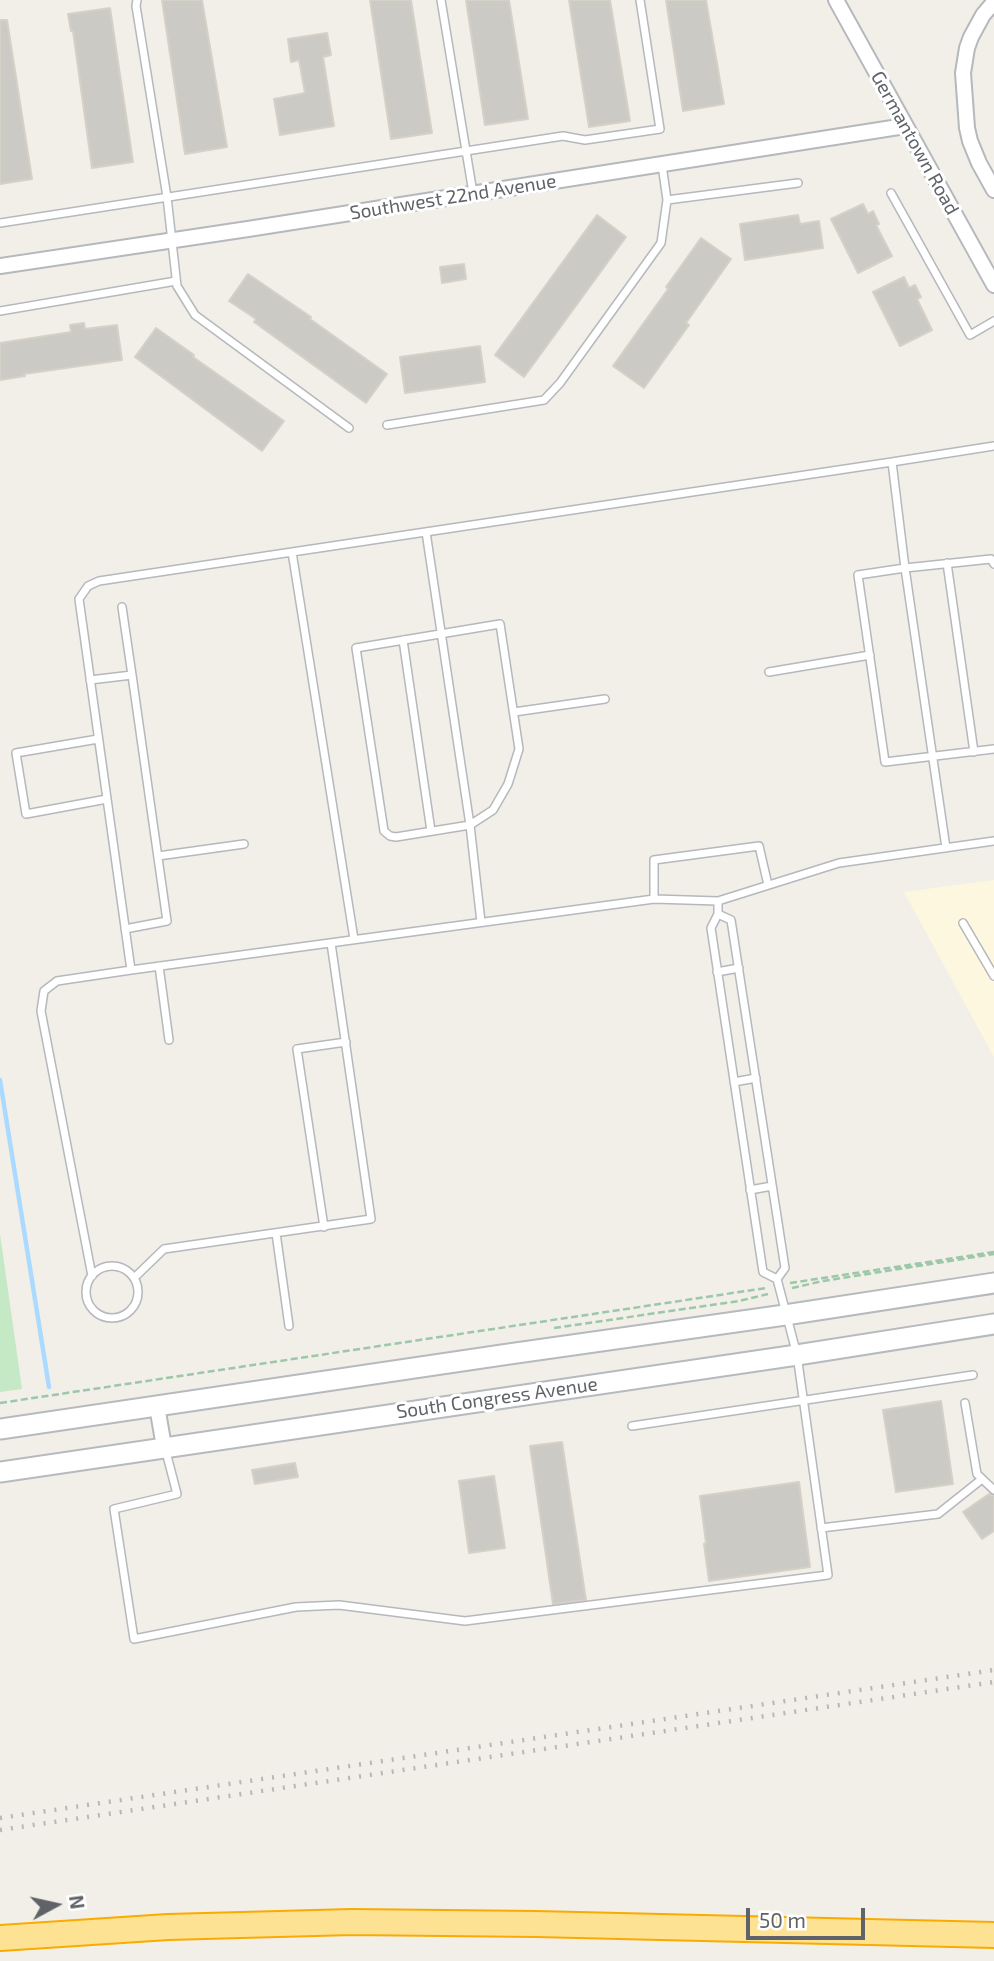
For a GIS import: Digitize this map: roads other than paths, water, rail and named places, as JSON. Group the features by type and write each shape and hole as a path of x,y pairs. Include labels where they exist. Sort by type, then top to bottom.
{"highway":[{"path":"0,1938 168,1927 352,1922 989,1934"}],"main road":[{"path":"0,1429 994,1283"},
{"name":"South Congress Avenue","path":"0,1472 994,1324"}],"street":[{"name":"Germantown Road","path":"835,0 994,285"},
{"path":"994,2 971,37 963,73 970,141 994,190"},
{"name":"Southwest 22nd Avenue","path":"0,266 905,126"},
{"path":"157,1406 164,1447"}],"lane":[{"path":"137,0 167,197 177,286 194,315 349,428"},
{"path":"441,0 474,194"},
{"path":"0,223 563,136 585,140 660,129 640,0"},
{"path":"387,425 544,400 560,383 662,243 667,200 662,164"},
{"path":"667,200 798,183"},
{"path":"891,193 970,335 994,321"},
{"path":"0,311 176,281"},
{"path":"131,970 79,599 88,586 99,581 994,446"},
{"path":"891,462 946,848"},
{"path":"426,532 443,633 481,922"},
{"path":"292,552 354,940"},
{"path":"993,560 858,575 885,762 994,749"},
{"path":"947,563 974,752"},
{"path":"122,607 167,920 125,929"},
{"path":"500,624 519,749 508,784 494,810 470,825 396,838 384,831 356,648 443,633 500,624"},
{"path":"403,640 431,831"},
{"path":"769,672 870,655"},
{"path":"90,681 132,675"},
{"path":"514,712 605,699"},
{"path":"98,739 16,752 26,814 107,799"},
{"path":"92,1276 41,1011 44,992 58,981 654,898 718,901 839,863 994,841"},
{"path":"158,856 244,844"},
{"path":"654,898 654,860 759,846 768,885"},
{"path":"718,901 718,914 711,928 750,1190 763,1272 778,1285"},
{"path":"164,1447 177,1494 114,1509 134,1639 296,1607 339,1605 465,1622 828,1575 797,1355 778,1285 785,1268 739,968 731,920 718,914"},
{"path":"964,923 994,976"},
{"path":"134,1278 164,1249 371,1219 331,943"},
{"path":"159,966 169,1040"},
{"path":"717,972 739,968"},
{"path":"324,1227 298,1049 346,1042"},
{"path":"734,1082 756,1078"},
{"path":"750,1190 772,1186"},
{"path":"276,1233 289,1326"},
{"path":"113,1266 129,1272 134,1278 138,1294 136,1302 125,1314 117,1317 100,1315 88,1301 86,1293 92,1276 105,1267 113,1266"},
{"path":"632,1426 973,1375"},
{"path":"965,1403 977,1475 994,1490"},
{"path":"821,1528 939,1514 982,1479"}],"waterway":[{"path":"0,1080 49,1387"}],"railway":[{"path":"0,1818 994,1670"},
{"path":"0,1830 994,1682"}]}
